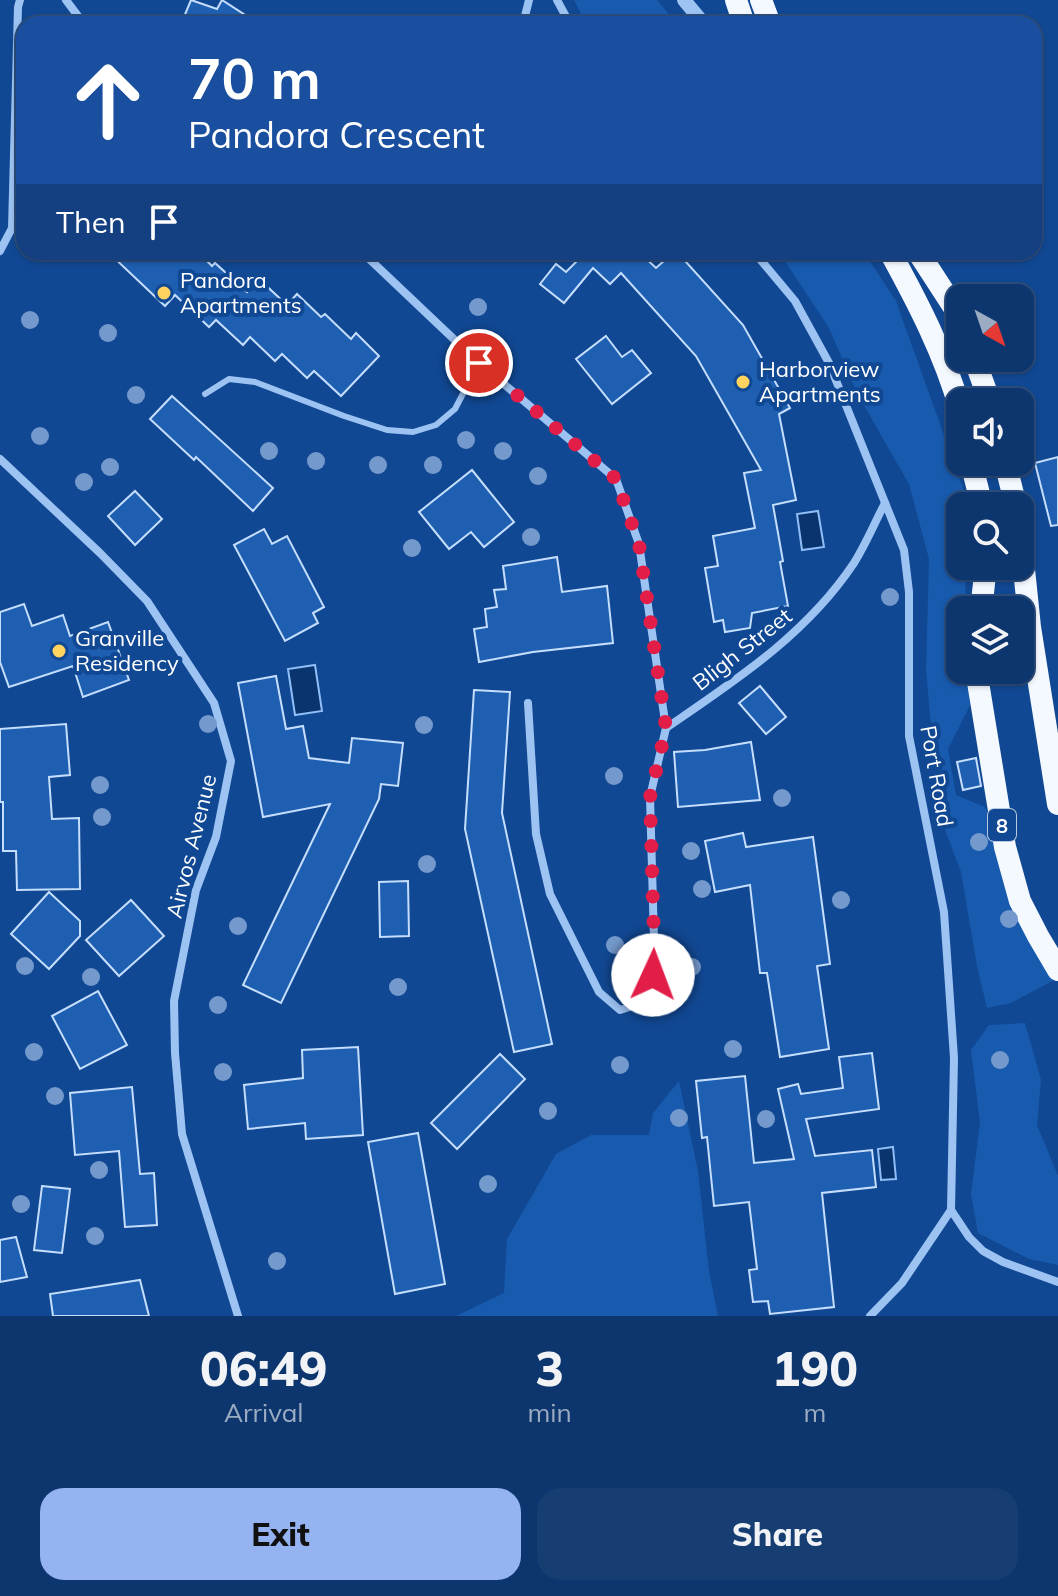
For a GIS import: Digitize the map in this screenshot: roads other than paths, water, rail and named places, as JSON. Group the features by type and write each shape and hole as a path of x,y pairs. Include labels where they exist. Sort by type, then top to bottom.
{"highway":[{"path":"894,260 925,316 954,388"},
{"path":"923,260 946,295"},
{"path":"1025,580 1058,804"},
{"name":"8","path":"978,684 1009,860 1020,901 1058,970"}],"street":[{"path":"684,0 697,16"},
{"path":"0,251 12,228 16,77"},
{"path":"370,260 479,363 616,479 639,544 666,728 650,797 653,975 636,1005 620,1010 599,992 550,894 536,834 528,703"},
{"name":"Port Road","path":"761,260 795,301 829,363 904,550 909,592 909,736 944,912 954,1058 951,1210"},
{"name":"Airvos Avenue","path":"0,459 147,601 214,703 231,761 216,837 196,890 174,1001 182,1134 238,1316"},
{"name":"Bligh Street","path":"666,728 751,670 802,626 856,560 885,503"},
{"path":"870,1316 902,1283 951,1210 969,1237 983,1251 1003,1262 1058,1282"}],"lane":[{"path":"205,394 229,379 255,382 387,430 413,432 436,425 455,409 479,363"}],"place":[{"name":"Pandora Apartments","path":"164,293"},
{"name":"Harborview Apartments","path":"743,382"},
{"name":"Granville Residency","path":"59,651"}]}
